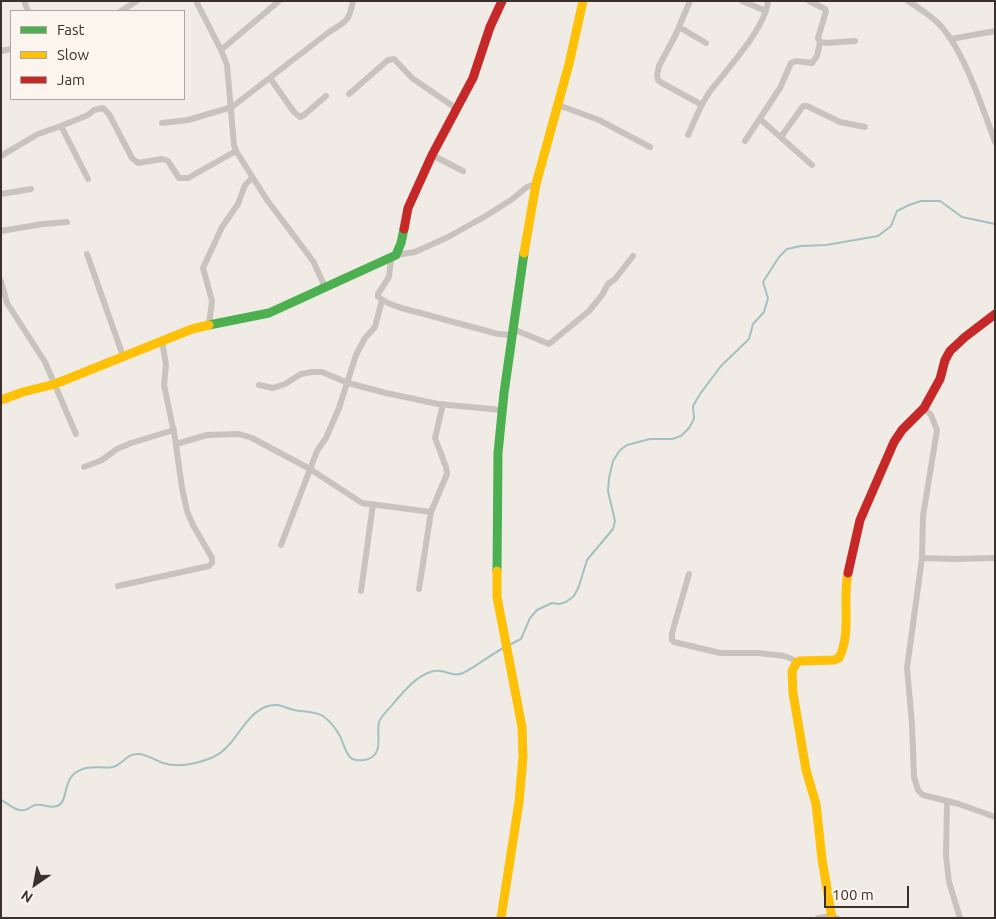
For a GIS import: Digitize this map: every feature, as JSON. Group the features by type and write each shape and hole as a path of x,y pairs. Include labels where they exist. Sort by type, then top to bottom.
{"street":[{"path":"125,7 137,1"},
{"path":"196,1 227,65 236,151 267,200 313,261 325,287"},
{"path":"221,50 279,1"},
{"path":"162,123 188,120 232,107 329,32 345,22 351,13 353,1"},
{"path":"502,1 490,27 473,78 432,155 408,208 401,242 393,257 389,277 378,297 398,307 498,334 512,332 548,344 589,311 608,284 615,279 633,256"},
{"path":"501,918 519,802 523,757 522,727 497,597 498,453 512,332 536,184 558,105 583,1"},
{"path":"690,1 659,66 657,75 658,80 668,87 702,105"},
{"path":"742,1 766,11"},
{"path":"688,135 711,90 735,62 766,11 768,1"},
{"path":"745,141 780,88 791,63 796,61 812,63 817,56 820,42 818,38 826,11 809,1"},
{"path":"908,1 937,22 957,48 995,142"},
{"path":"679,27 706,43"},
{"path":"951,40 995,31"},
{"path":"820,42 855,41"},
{"path":"349,94 388,60 394,60 412,78 457,109"},
{"path":"270,78 294,112 300,117 326,96"},
{"path":"558,105 598,120 650,147"},
{"path":"781,137 803,106 840,122 866,127"},
{"path":"1,156 38,134 88,115 94,110 104,108 132,158 138,163 162,159 168,160 179,178 188,178 236,151"},
{"path":"760,118 812,165"},
{"path":"62,126 88,179"},
{"path":"432,155 463,171"},
{"path":"210,325 212,301 203,268 222,227 238,204 247,182 252,178"},
{"path":"1,400 55,384 192,329 269,313 363,269 393,257 415,252 448,237 490,213 527,187 536,184"},
{"path":"1,194 31,189"},
{"path":"1,231 67,222"},
{"path":"87,254 123,356"},
{"path":"1,281 7,303 45,362 76,434"},
{"path":"281,545 317,452 326,438 348,383 356,355 365,338 376,327 382,300"},
{"path":"818,918 833,917 822,859 816,804 806,770 793,693 792,671 800,660 834,660 839,658 842,652 845,631 847,577 860,520 894,442 902,430 924,408 940,379 945,360 950,351 994,315"},
{"path":"118,586 209,566 212,563 212,558 187,511 174,430 164,385 166,365 162,341"},
{"path":"259,385 273,388 285,384 301,374 322,372 348,383 386,393 443,404 502,410"},
{"path":"419,589 431,512 447,474 435,438 443,404"},
{"path":"924,408 931,415 937,430 922,516 922,558 907,668 914,777 918,790 923,795 995,817"},
{"path":"84,467 102,460 116,449 174,430"},
{"path":"176,444 207,435 239,434 252,438 310,469 362,503 431,512"},
{"path":"361,591 372,504"},
{"path":"922,558 956,560 995,558"},
{"path":"689,574 672,634 674,642 720,653 738,652 784,656 797,662"},
{"path":"947,801 948,873 960,918"}],"waterway":[{"path":"509,645 521,639 530,618 537,610 552,603 566,602 574,596 587,560 613,529 615,521 608,491 613,461 620,450 627,445 650,439 672,439 681,436 689,428 694,419 693,406 700,394 721,366 749,339 753,324 764,312 768,298 763,282 779,257 787,249 801,246 826,245 878,236 891,226 897,211 921,201 940,201 962,217 995,224"},
{"path":"1,800 16,809 22,810 26,810 34,805 57,806 61,804 68,783 76,772 90,767 113,767 135,754 145,755 163,763 175,765 193,764 211,758 227,747 257,712 273,705 323,716 337,731 350,757 356,760 366,760 373,756 378,748 378,727 383,715 402,693 420,677 434,671 454,674 463,673 505,647"}],"traffic: fast":[{"path":"209,325 269,313 396,255 404,229"},
{"path":"497,571 498,453 504,393 524,253"}],"traffic: slow":[{"path":"524,253 536,184 569,64 583,1"},
{"path":"1,400 55,384 192,329 209,325"},
{"path":"497,571 497,597 522,727 523,757 519,802 501,918"},
{"path":"832,918 822,859 816,804 806,770 793,693 792,671 797,662 800,661 834,660 839,658 845,638 846,583 848,573"}],"traffic: jam":[{"path":"404,229 408,208 432,155 473,78 490,27 502,1"},
{"path":"848,573 860,520 894,442 902,430 924,408 940,379 945,360 950,351 995,314"}]}
